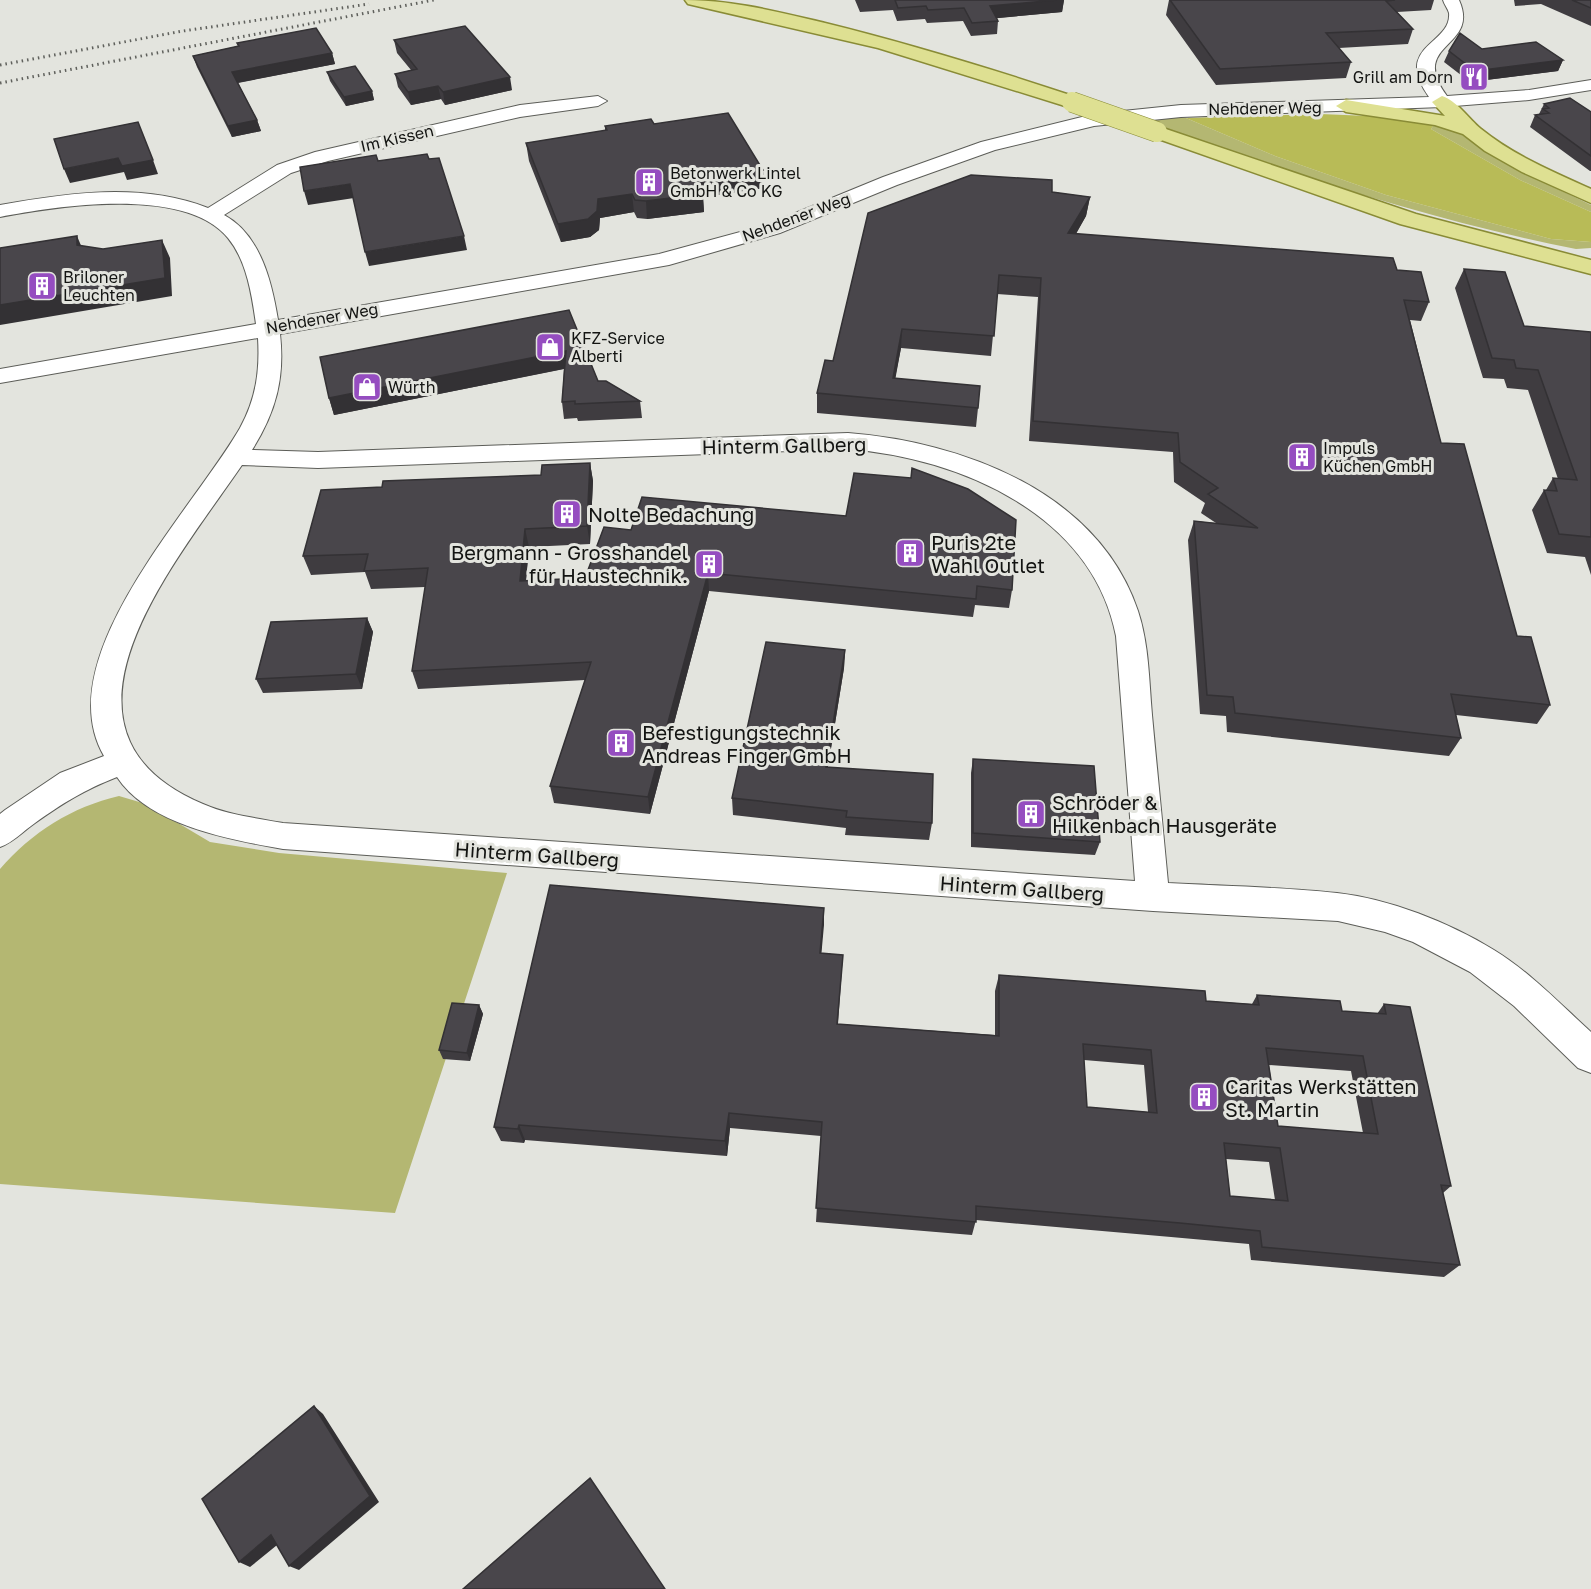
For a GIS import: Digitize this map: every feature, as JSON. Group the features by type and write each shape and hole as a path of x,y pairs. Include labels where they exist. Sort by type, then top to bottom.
{"main road":[{"path":"694,0 908,50 1072,102 1336,196 1459,234 1591,267"},
{"path":"1463,101 1506,149 1591,188"},
{"path":"1442,102 1464,128"},
{"path":"1346,106 1377,112 1430,116 1464,128 1508,158 1591,197"},
{"path":"1459,234 1591,254"}],"street":[{"path":"1442,102 1425,79 1432,47 1450,33 1458,22 1458,12 1452,0"},
{"path":"1428,60 1463,101"},
{"name":"Nehdener Weg","path":"0,376 661,260 773,229 946,159 1064,126 1180,111 1463,101 1591,85"},
{"name":"Im Kissen","path":"210,215 284,169 321,156 520,111 598,101"},
{"path":"0,211 97,198 139,197 210,215 235,232 250,257 268,328"},
{"name":"Hinterm Gallberg","path":"268,328 267,393 252,429 137,603 116,644 107,677 104,711 111,743 122,762 159,798 197,818 243,831 283,836 1153,897 1338,907 1406,924 1452,945 1496,971 1526,995 1591,1056"},
{"name":"Hinterm Gallberg","path":"235,457 318,460 848,441 928,453 976,470 1011,486 1036,502 1078,538 1102,566 1124,609 1131,651 1153,897"},
{"path":"0,834 16,819 71,782 122,762"}],"green space":[{"path":"1186,118 1275,156 1386,195 1551,239 1591,242 1591,248 1576,249 1412,209 1304,176 1145,121"},
{"path":"1436,122 1473,140 1508,165 1591,205 1591,212 1520,180 1431,129"},
{"path":"119,796 146,804 210,842 279,853 507,873 395,1213 0,1184 0,869 25,844 54,823 85,807"}],"shaded area":[{"path":"1320,114 1393,117 1436,122 1431,129 1520,180 1591,212 1591,242 1551,239 1386,195 1275,156 1186,118"}],"building":[{"path":"895,0 1056,0 990,6 998,21 972,23 964,8 928,10 926,6 898,8"},
{"path":"1170,0 1395,0 1386,1 1413,29 1326,33 1351,62 1220,69"},
{"path":"1572,0 1591,0 1591,8"},
{"path":"465,26 510,77 443,92 438,86 408,92 395,74 417,69 394,40"},
{"path":"316,28 332,53 232,72 257,120 228,126 193,56 239,46 237,43"},
{"path":"1460,33 1482,49 1536,42 1563,60 1475,71 1449,51"},
{"path":"355,66 372,91 344,97 327,72"},
{"path":"1570,98 1591,112 1591,156 1535,115 1549,113 1543,109 1549,108 1544,104"},
{"name":"Betonwerk Lintel GmbH & Co KG","path":"728,113 763,170 695,180 703,194 646,201 635,200 632,194 598,199 597,211 588,219 558,224 526,143 607,130 605,126 651,119 654,124"},
{"path":"138,122 153,160 122,166 118,158 64,169 54,139"},
{"path":"427,154 429,159 439,158 464,236 365,252 350,184 304,191 300,167 376,155 378,161"},
{"name":"Impuls Küchen GmbH","path":"971,175 1052,180 1052,192 1090,197 1068,233 1393,258 1397,270 1421,272 1429,302 1404,300 1441,443 1464,444 1517,636 1531,637 1550,705 1451,694 1461,738 1235,713 1233,697 1207,695 1194,521 1258,528 1208,494 1218,488 1180,462 1178,433 1033,421 1041,278 999,275 994,336 902,329 893,378 980,386 978,408 817,393 825,360 833,361 868,213"},
{"path":"77,236 77,245 103,249 162,240 165,278 0,305 0,248"},
{"path":"1464,269 1505,272 1524,326 1591,332 1591,537 1559,534 1544,490 1557,491 1553,478 1577,480 1538,370 1516,368 1514,360 1492,358"},
{"path":"569,310 598,381 606,381 640,401 575,404 575,401 562,402 566,351 329,398 320,357"},
{"path":"590,463 587,526 525,529 520,581 585,578 604,527 631,530 642,497 846,516 854,473 911,478 912,468 968,489 1016,520 1012,590 977,586 976,599 708,573 648,797 550,786 591,662 412,671 428,568 364,571 368,554 303,556 321,490 382,487 383,481 541,475 542,465"},
{"path":"367,618 356,674 256,679 271,622"},
{"path":"766,642 845,650 826,767 933,774 932,823 846,817 847,811 732,798"},
{"name":"Schröder & Hilkenbach Hausgeräte","path":"973,759 1094,766 1100,842 973,833"},
{"path":"550,885 824,908 820,953 843,955 837,1024 999,1036 999,975 1205,991 1206,1001 1259,1005 1257,995 1340,1001 1342,1011 1386,1014 1384,1004 1410,1007 1451,1186 1441,1185 1460,1265 1262,1247 1260,1231 1180,1223 976,1206 976,1222 816,1208 822,1122 729,1113 725,1141 519,1125 518,1129 494,1127","holes":["1083,1044 1151,1050 1157,1113 1087,1107","1266,1048 1363,1056 1378,1134 1278,1126","1224,1143 1280,1148 1288,1201 1230,1196"]},
{"path":"452,1003 479,1005 467,1053 439,1050"},
{"path":"314,1406 370,1496 289,1566 271,1535 239,1562 202,1499"},
{"path":"590,1478 665,1589 463,1589"}],"railway":[{"path":"0,83 434,0"},
{"path":"0,65 183,31 369,4"}],"place":[{"name":"Grill am Dorn","path":"1474,77"},
{"name":"Betonwerk Lintel GmbH & Co KG","path":"649,182"},
{"name":"Briloner Leuchten","path":"42,286"},
{"name":"KFZ-Service Alberti","path":"550,347"},
{"name":"Würth","path":"367,387"},
{"name":"Impuls Küchen GmbH","path":"1302,457"},
{"name":"Nolte Bedachung","path":"567,514"},
{"name":"Puris 2te Wahl Outlet","path":"910,553"},
{"name":"Bergmann - Grosshandel für Haustechnik.","path":"709,564"},
{"name":"Befestigungstechnik Andreas Finger GmbH","path":"621,743"},
{"name":"Schröder & Hilkenbach Hausgeräte","path":"1031,814"},
{"name":"Caritas Werkstätten St. Martin","path":"1204,1097"}]}
